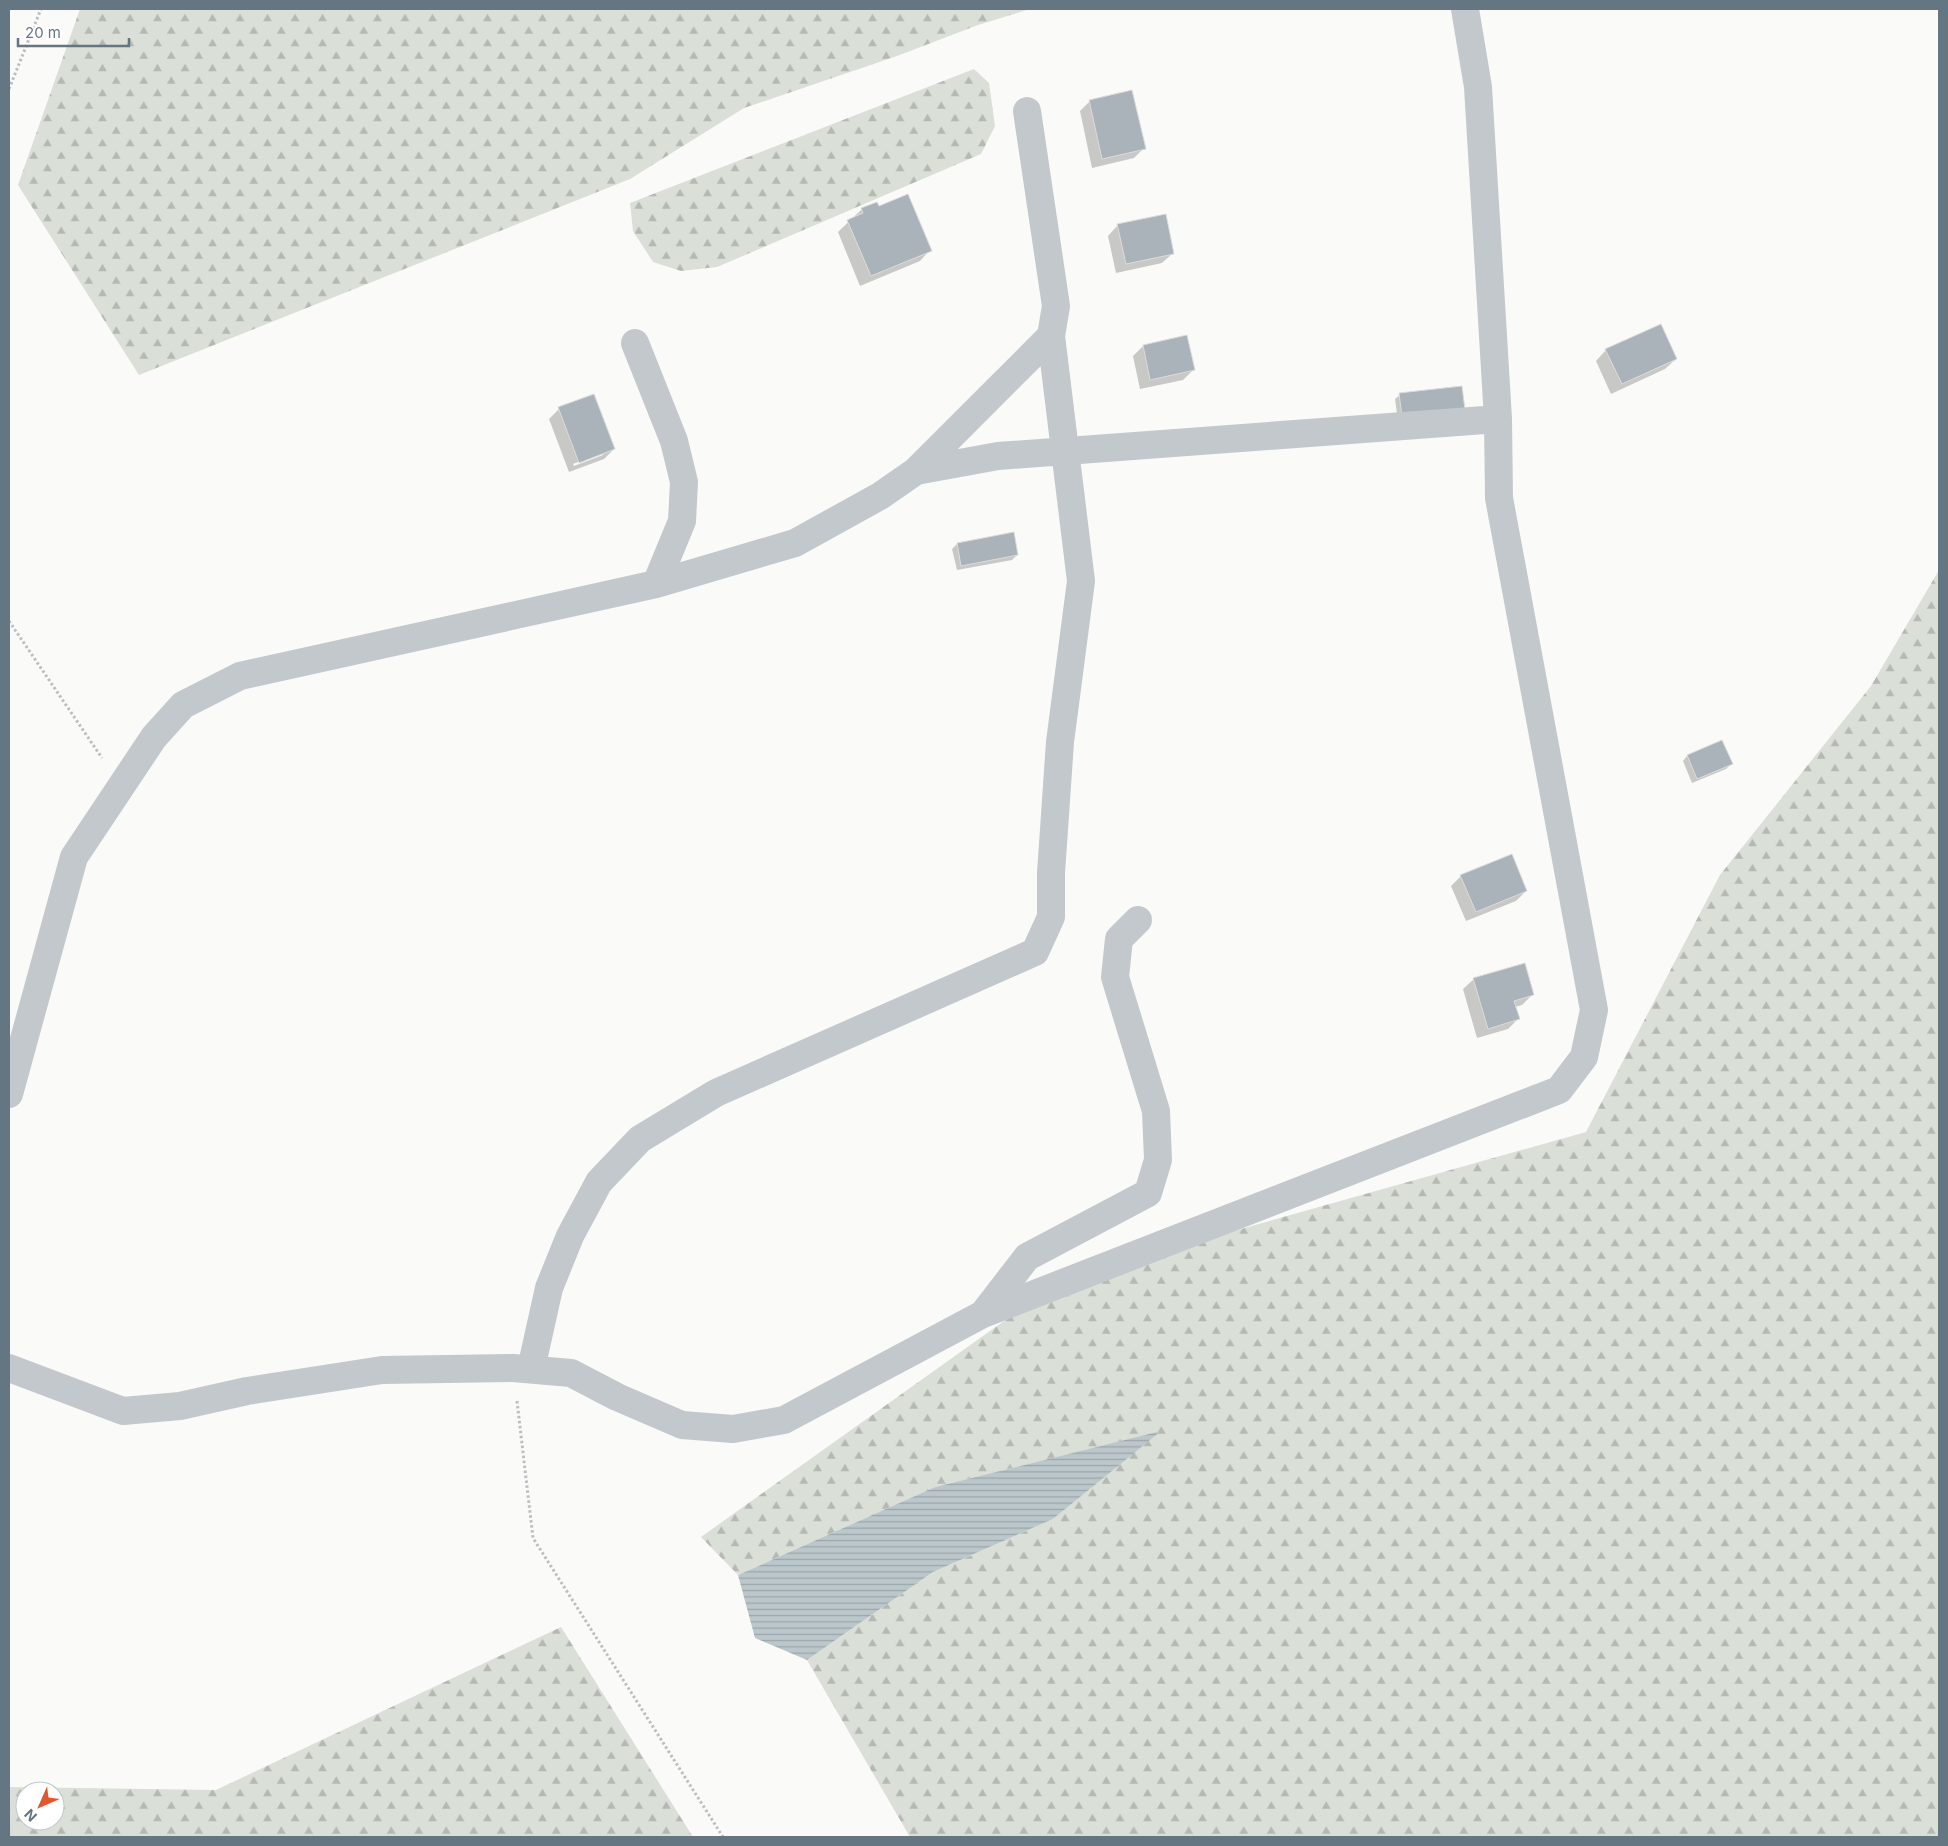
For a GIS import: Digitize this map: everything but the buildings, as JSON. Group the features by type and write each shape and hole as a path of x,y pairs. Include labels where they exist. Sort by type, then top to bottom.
{"street":[{"path":"9,1368 123,1411 180,1406 247,1391 382,1370 522,1368 571,1373 617,1397 682,1425 733,1429 784,1420 983,1314 1559,1090 1584,1057 1594,1010 1499,498 1498,419 1478,86 1465,9"},
{"path":"522,1368 549,1288 570,1236 599,1182 640,1139 716,1093 1035,952 1051,917 1060,742 1081,581 1051,336 1056,306 1027,111"},
{"path":"9,1094 74,857 154,737 183,705 240,676 656,584 796,543 880,496 916,471 1051,336"},
{"path":"635,343 674,441 684,482 682,521 656,584"},
{"path":"916,471 998,456 1498,419"},
{"path":"983,1314 1027,1257 1148,1193 1158,1160 1156,1111 1116,977 1119,939 1138,920"}],"path":[{"path":"9,90 41,9"},
{"path":"9,621 122,787"},
{"path":"522,1368 533,1538 723,1837"}],"green space":[{"path":"80,9 1030,9 978,25 897,56 744,108 630,179 139,375 18,185"},
{"path":"974,69 989,83 995,126 981,154 717,267 681,271 653,262 633,231 630,203"},
{"path":"1939,570 1939,1837 910,1837 807,1660 933,1572 1053,1519 1159,1432 935,1487 738,1575 701,1537 1063,1279 1586,1132 1720,875 1871,686"},
{"path":"561,1627 693,1837 9,1837 9,1787 15,1787 15,1831 65,1831 65,1788 216,1790"}],"shaded area":[{"path":"1161,1431 1053,1519 933,1572 807,1660 755,1638 738,1575 935,1487"}]}
